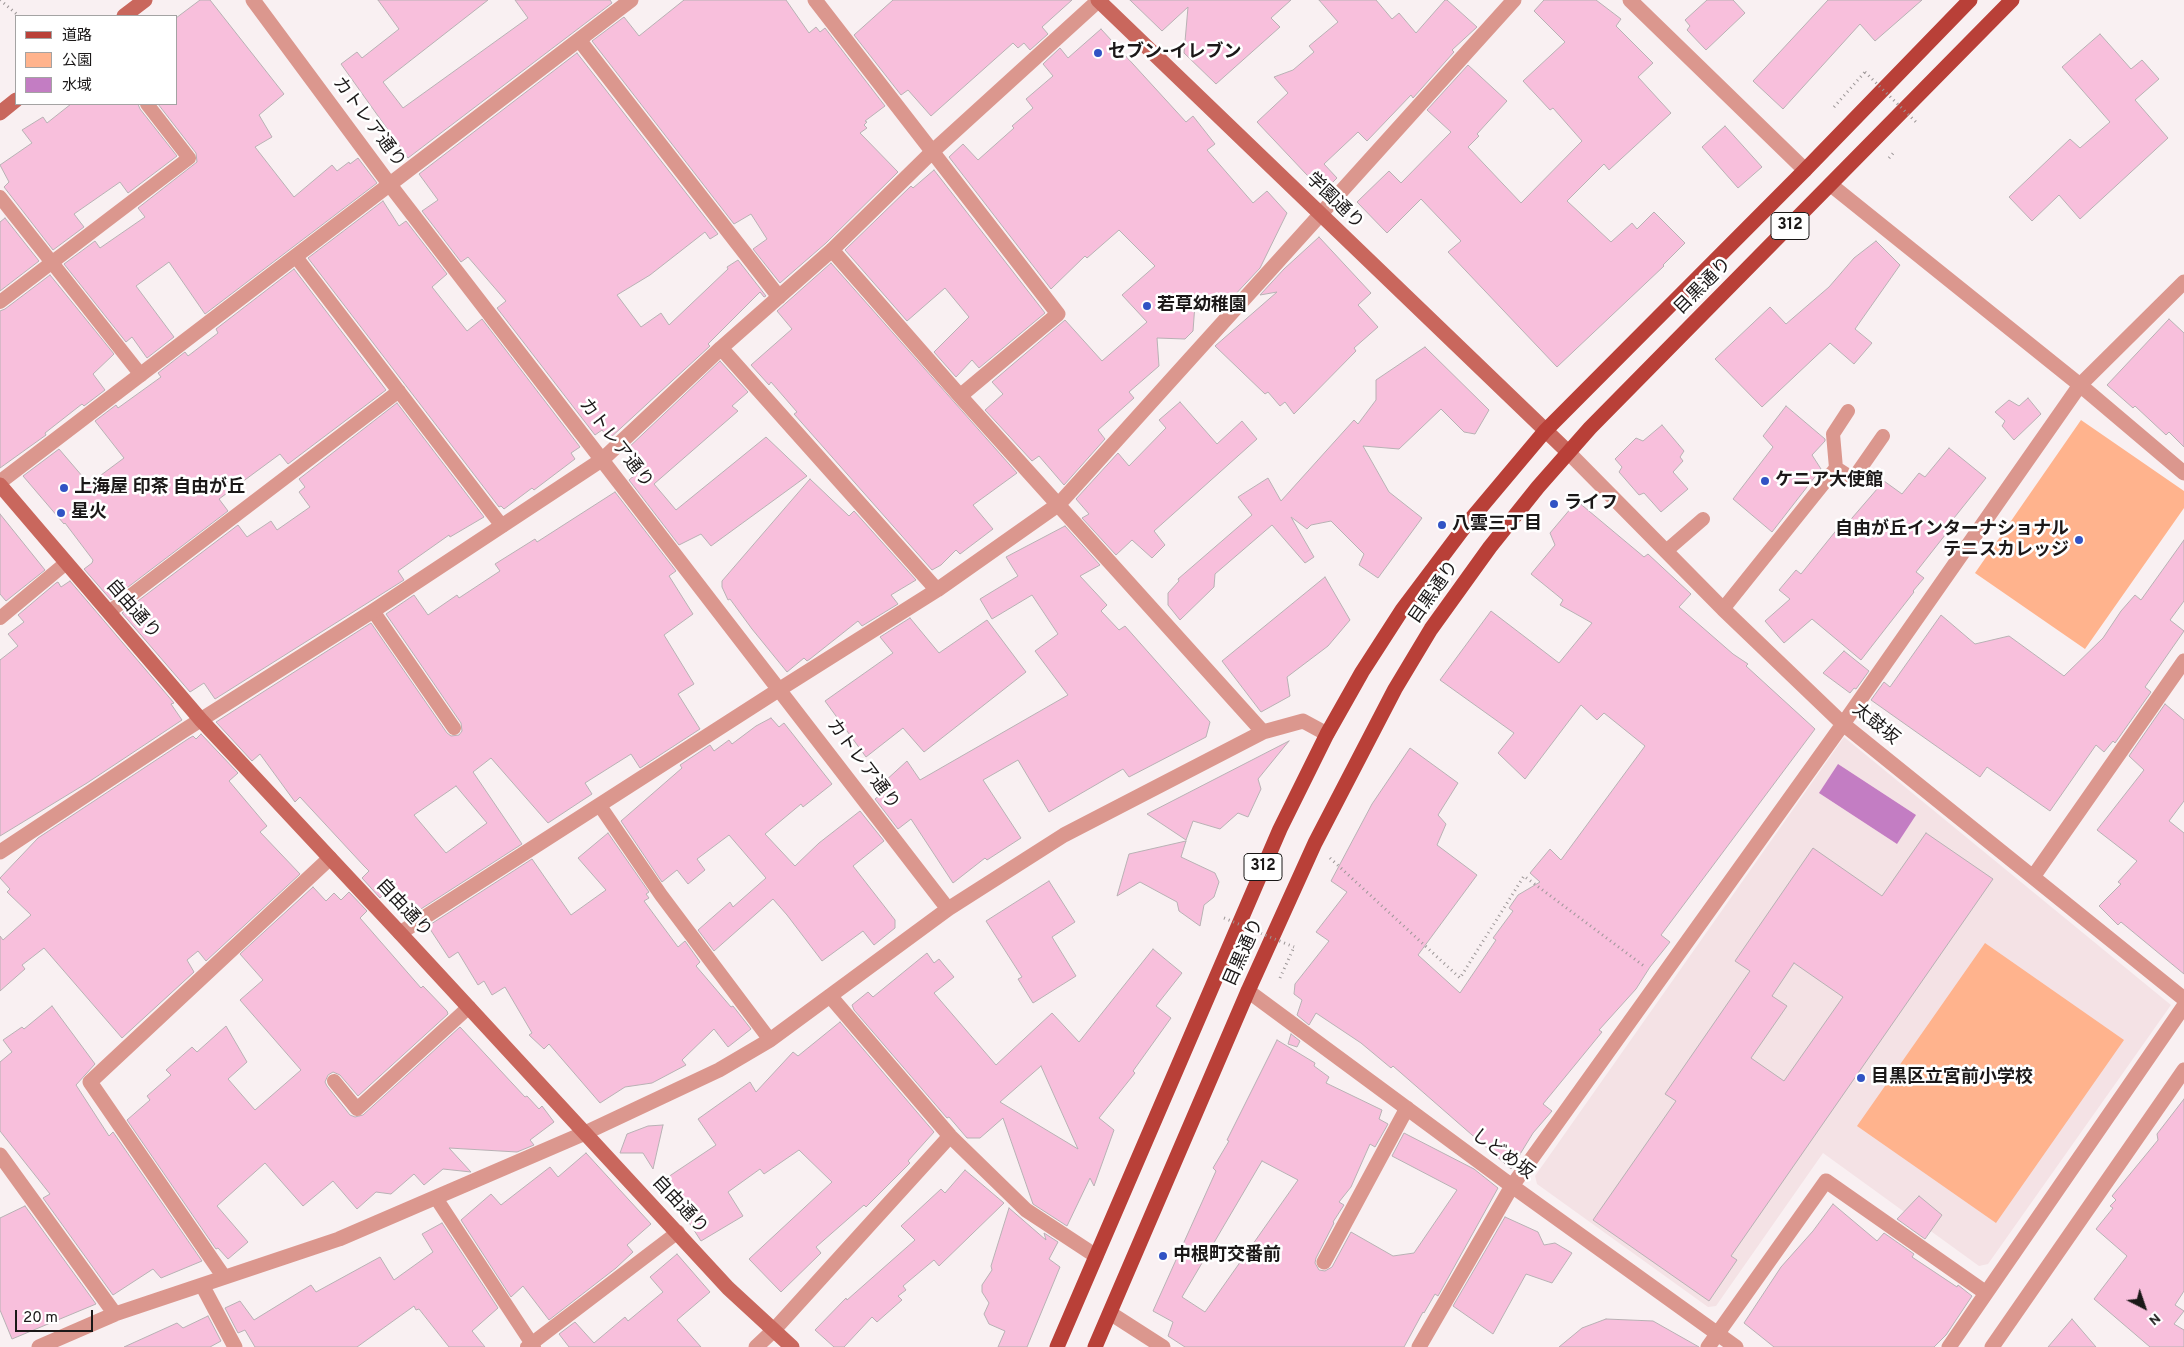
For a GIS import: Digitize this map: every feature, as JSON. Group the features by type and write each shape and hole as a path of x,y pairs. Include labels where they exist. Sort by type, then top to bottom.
{"main road":[{"path":"125,15 145,0"},
{"name":"学園通り","path":"1098,0 1568,452"},
{"name":"目黒通り","path":"1058,1347 1280,829 1327,734 1362,672 1402,610 1466,525 1545,431 1805,170 1970,0"},
{"name":"目黒通り","path":"1095,1347 1248,991 1315,844 1368,738 1431,629 1490,547 1568,452 2012,0"},
{"path":"0,112 15,101"},
{"name":"自由通り","path":"0,484 201,720 728,1288 792,1347"}],"street":[{"name":"カトレア通り","path":"253,0 390,185 603,459 948,910"},
{"path":"0,484 631,0"},
{"path":"815,0 933,150 1058,314 960,396"},
{"path":"0,852 201,720 374,611 603,459 721,348 832,250 933,150 1098,0"},
{"path":"400,933 938,590 1058,504 1514,0"},
{"path":"1630,0 1805,170"},
{"path":"580,41 779,297"},
{"path":"1831,185 2080,385 2184,473"},
{"path":"832,250 960,396 1263,732"},
{"path":"1419,1347 1512,1186 1843,724 2080,385 2184,282"},
{"path":"721,348 938,590"},
{"name":"太鼓坂","path":"1568,452 1723,609 1843,724 2184,999"},
{"path":"2033,877 2184,661"},
{"path":"39,1347 115,1314 339,1239 585,1133 719,1070 770,1040 948,910 1064,835 1263,732 1303,721 1327,734"},
{"path":"224,1276 90,1082 330,858"},
{"name":"しどめ坂","path":"1248,991 1512,1186 1736,1347"},
{"path":"830,996 950,1136 1026,1210 1096,1256"},
{"path":"1949,1347 2184,1006"},
{"path":"1992,1347 2184,1070"},
{"path":"1324,1262 1407,1108"},
{"path":"756,1347 773,1331 950,1136"},
{"path":"0,1155 115,1314"},
{"path":"1708,1347 1826,1181 1986,1293"},
{"path":"202,1285 235,1347"},
{"path":"1110,1313 1163,1347"}],"lane":[{"path":"0,302 53,264 189,158 148,105"},
{"path":"0,197 141,374"},
{"path":"296,257 502,526"},
{"path":"109,612 399,391"},
{"path":"1723,609 1836,468 1833,434 1848,411"},
{"path":"1836,468 1853,479 1883,436"},
{"path":"1666,551 1702,519"},
{"path":"0,618 66,562"},
{"path":"374,611 454,728"},
{"path":"600,806 661,894 770,1040"},
{"path":"334,1081 357,1109 469,1007"},
{"path":"436,1198 531,1346 678,1232"}],"path":[{"path":"0,0 18,15"},
{"path":"1834,107 1865,72 1918,124"},
{"path":"1315,844 1460,978 1524,876 1660,978"},
{"path":"1224,918 1294,947 1280,978"}],"shaded area":[{"name":"目黒区立宮前小学校","path":"1844,737 2171,1005 1988,1264 1979,1266 1823,1153 1716,1306 1708,1307 1537,1184 1535,1176"}],"green space":[{"name":"自由が丘インターナショナル テニスカレッジ","path":"2081,420 2184,491 2184,508 2085,649 1975,573"},
{"path":"1985,943 2124,1040 1996,1223 1857,1126"}],"water":[{"path":"1838,764 1916,815 1897,844 1819,793"}],"building":[{"path":"200,0 210,0 284,94 259,115 272,137 255,147 294,197 332,165 337,171 358,158 377,183 205,314 169,262 136,286 174,337 147,358 132,337 126,342 64,264 95,241 100,248 145,217 138,208 197,162 196,153 159,105 178,105 178,16"},
{"path":"378,0 488,0 383,82 403,108 528,18 515,0 610,0 612,3 408,158 341,64 357,52 362,58 399,29"},
{"path":"684,0 786,0 809,33 816,27 820,32 825,28 885,106 865,121 867,122 864,125 867,128 860,133 898,172 826,243 780,283 753,249 767,239 751,214 734,224 592,41 624,17 639,36"},
{"path":"893,0 1072,0 1042,27 1048,34 1030,50 1024,43 1018,48 1013,43 931,116 908,90 901,95 854,35"},
{"path":"1130,0 1291,0 1271,18 1280,27 1216,84 1184,53 1188,7 1162,31"},
{"path":"1319,0 1376,0 1392,19 1399,13 1416,33 1447,0 1477,27 1452,50 1454,52 1413,98 1411,95 1367,141 1358,132 1324,164 1337,178 1323,192 1257,122 1288,93 1274,77 1293,70 1314,52 1309,46 1338,22"},
{"path":"1544,0 1596,0 1621,19 1616,26 1653,63 1638,77 1671,113 1609,170 1604,164 1567,201 1611,242 1632,223 1637,229 1654,212 1685,243 1664,266 1557,367 1448,252 1461,241 1421,199 1387,233 1357,202 1389,171 1401,183 1451,132 1427,110 1468,65 1507,101 1477,134 1479,136 1468,147 1521,203 1582,141 1553,108 1550,110 1523,81 1565,42 1534,11"},
{"path":"1707,0 1733,0 1745,13 1706,50 1687,30 1690,26 1685,20"},
{"path":"1828,0 1922,0 1875,41 1860,24 1783,109 1753,81"},
{"path":"1101,29 1186,122 1193,116 1215,144 1207,150 1253,203 1267,191 1287,213 1260,268 1231,299 1195,304 1193,331 1185,339 1157,338 1159,366 1129,392 1134,398 1098,430 1105,439 1064,485 1039,456 1032,461 985,410 1003,394 992,382 1065,320 1102,361 1147,322 1122,295 1155,266 1119,230 1087,258 1085,256 1051,289 949,157 963,144 978,160 1033,108 1026,99 1053,76 1043,64 1060,48 1068,58"},
{"path":"2100,34 2131,69 2142,60 2159,79 2135,100 2168,138 2080,219 2059,195 2032,221 2009,197 2070,139 2080,148 2110,122 2062,67"},
{"path":"577,53 718,234 710,239 705,232 650,275 617,295 641,327 661,313 669,325 728,269 727,267 738,260 766,296 764,297 760,292 708,344 710,346 609,439 602,430 595,435 497,308 506,301 468,257 461,262 422,211 438,200 419,174"},
{"path":"70,105 138,105 177,156 128,193 120,182 74,214 84,227 53,250 4,187 9,182 0,165 32,143 22,130 43,117 47,123"},
{"path":"1725,126 1762,167 1738,188 1702,147"},
{"path":"934,170 1045,313 979,368 972,360 956,377 934,352 969,317 945,288 907,321 845,250 911,186 913,188"},
{"path":"383,201 399,226 406,221 447,274 432,287 467,331 482,319 580,447 571,453 575,459 534,490 532,488 504,509 501,506 499,507 308,258"},
{"path":"5,218 39,261 0,291 0,222"},
{"path":"1319,237 1371,293 1358,305 1378,327 1354,348 1356,351 1294,414 1285,402 1280,406 1268,392 1265,394 1215,346 1277,292 1260,295 1284,269"},
{"path":"1876,241 1900,265 1855,329 1872,343 1854,364 1830,343 1762,407 1715,359 1770,307 1786,324 1829,287 1854,258"},
{"path":"831,263 1017,473 973,505 993,529 960,554 956,550 941,565 932,570 794,414 797,412 771,382 769,385 751,365 792,329 777,311"},
{"path":"294,269 386,390 288,464 280,454 219,499 228,511 111,600 84,569 93,560 65,523 23,476 59,449 89,484 124,458 95,421 116,405 118,408 161,377 158,373 185,352 188,356 218,333 216,329"},
{"path":"50,275 114,354 93,374 105,390 84,406 82,404 45,433 46,435 0,468 0,311"},
{"path":"2169,319 2184,333 2184,447 2169,432 2166,435 2135,406 2133,408 2107,385"},
{"path":"1425,347 1489,410 1475,434 1464,432 1441,409 1399,449 1363,446 1389,492 1422,518 1378,578 1359,565 1364,554 1331,521 1311,525 1307,529 1291,517 1314,557 1305,563 1272,525 1215,574 1214,587 1180,620 1168,605 1168,593 1179,581 1178,579 1252,515 1238,497 1268,478 1281,501 1354,420 1358,424 1376,400 1376,380"},
{"path":"720,361 748,392 732,406 738,411 654,484 676,510 766,437 807,476 711,546 701,534 679,545 629,480 641,470 625,451"},
{"path":"2028,398 2041,414 2014,440 2002,426 2005,421 1995,412 2009,400 2019,406"},
{"path":"1180,402 1217,444 1242,421 1257,439 1154,531 1165,545 1152,558 1132,540 1116,555 1082,518 1089,514 1076,499 1118,453 1129,466 1166,428 1159,420"},
{"path":"397,403 484,517 450,537 449,535 398,571 404,580 215,699 204,683 190,692 122,613 238,525 247,537 271,521 277,530 310,507 299,492 305,487 299,479"},
{"path":"1786,406 1825,441 1812,455 1821,469 1772,532 1733,499 1773,447 1763,436"},
{"path":"1662,425 1684,451 1680,457 1683,461 1673,472 1688,489 1661,512 1644,493 1639,495 1619,472 1622,467 1615,459 1636,438 1643,441"},
{"path":"1949,448 1986,478 1946,528 1949,530 1916,572 1924,578 1861,660 1812,619 1784,643 1765,621 1790,599 1779,590 1796,570 1801,574 1843,522 1846,525 1884,481 1902,494 1919,473 1925,477"},
{"path":"810,479 849,516 854,511 916,580 891,595 898,604 862,626 858,621 810,659 807,661 804,658 787,672 730,599 728,600 722,587 722,581"},
{"path":"615,492 676,571 669,576 693,614 664,635 694,684 678,694 700,729 640,768 631,754 585,783 592,794 548,823 491,758 473,772 522,844 410,916 387,891 380,898 362,878 369,871 300,797 295,802 260,754 252,761 216,722 371,623 447,733 451,736 459,735 462,731 461,723 386,614 414,595 428,615 457,595 459,598 500,571 495,564 535,539 537,542","holes":["456,786 487,823 446,853 414,815"]},
{"path":"1577,501 1644,557 1648,554 1691,594 1679,607 1733,654 1748,664 1746,666 1815,729 1661,935 1670,942 1650,967 1636,989 1599,1030 1602,1032 1543,1104 1552,1111 1533,1133 1511,1169 1393,1066 1391,1068 1361,1043 1316,1013 1309,1025 1297,1015 1302,1000 1294,994 1295,984 1329,941 1316,932 1347,892 1331,881 1372,804 1410,748 1458,783 1438,815 1446,824 1437,845 1477,875 1418,955 1460,993 1496,940 1493,938 1513,911 1509,908 1518,895 1540,882 1530,873 1550,849 1561,860 1645,746 1604,713 1597,720 1581,705 1525,779 1498,753 1514,733 1440,680 1491,611 1559,663 1592,623 1560,605 1563,600 1531,574 1555,545 1550,533"},
{"path":"0,514 45,570 6,601 0,594"},
{"path":"1065,526 1100,565 1080,576 1107,605 1101,611 1119,630 1125,626 1210,722 1206,737 1129,777 1123,769 1049,812 1018,760 983,780 1021,838 987,860 985,858 953,883 911,819 898,829 875,799 885,791 882,787 886,785 884,782 907,761 920,780 1068,695 1035,651 1058,634 1032,595 992,619 980,599 1018,576 1006,557"},
{"path":"2184,540 2184,601 2170,620 2184,631 2145,687 2151,692 2115,743 2113,741 2104,752 2096,745 2050,811 1987,767 1980,777 1871,700 1884,682 1890,687 1941,615 1975,644 2009,636 2064,676 2103,638 2121,611 2135,595 2141,600"},
{"path":"1325,577 1350,620 1328,646 1287,677 1290,696 1261,712 1222,661"},
{"path":"70,581 174,703 171,704 182,720 87,783 0,836 0,660 18,646 8,634 24,622 18,615 56,583 58,582 61,587"},
{"path":"910,618 939,653 987,620 1026,672 924,752 903,728 866,757 825,701 893,653 880,637"},
{"path":"1844,651 1869,671 1856,689 1854,688 1850,693 1823,673"},
{"path":"2165,704 2184,720 2184,801 2169,821 2184,833 2184,974 2121,922 2118,925 2099,906 2121,884 2118,882 2137,861 2097,830 2144,770 2129,756"},
{"path":"771,718 779,727 784,723 832,784 803,807 801,804 765,834 795,866 819,843 860,811 884,841 853,866 895,920 895,928 874,945 863,931 822,961 773,899 714,951 698,930 730,902 733,907 766,878 729,835 697,859 705,870 688,884 677,870 662,882 621,821 682,768 680,765 710,745 714,751 729,740 732,744 756,726"},
{"path":"201,734 238,773 229,781 267,826 260,832 300,874 206,961 198,951 187,960 194,972 122,1038 44,948 22,965 25,969 0,991 0,936 3,940 31,915 7,892 10,889 0,878 38,838 188,739 193,736 196,739"},
{"path":"1289,741 1258,779 1261,789 1248,817 1238,813 1220,829 1193,821 1186,840 1147,814"},
{"path":"608,833 649,892 646,894 649,898 644,901 678,947 685,941 700,962 696,966 731,1007 733,1006 751,1029 728,1047 714,1029 682,1060 686,1065 652,1083 625,1087 600,1103 549,1044 544,1049 529,1035 532,1033 505,987 492,995 484,981 478,985 458,952 449,958 428,926 532,859 571,915 606,890 578,858"},
{"path":"1926,833 1993,879 1731,1256 1737,1260 1709,1301 1593,1220 1676,1101 1665,1094 1750,971 1735,961 1813,848 1882,896","holes":["1794,963 1843,997 1784,1081 1751,1058 1787,1006 1772,996"]},
{"path":"1186,841 1181,857 1215,873 1219,882 1214,897 1204,905 1200,926 1179,911 1177,902 1140,882 1117,896 1129,854"},
{"path":"1049,881 1075,922 1052,937 1076,976 1033,1003 1018,979 1022,977 986,921"},
{"path":"313,887 326,901 334,893 341,900 349,892 367,911 360,918 421,988 423,986 448,1014 358,1096 340,1075 333,1072 328,1075 325,1082 327,1086 350,1115 355,1117 363,1115 460,1027 525,1097 527,1096 539,1109 542,1106 554,1122 530,1140 534,1145 517,1152 449,1148 471,1172 443,1169 424,1185 414,1174 391,1194 376,1192 357,1209 333,1181 303,1206 265,1163 217,1206 248,1242 228,1259 218,1248 216,1249 127,1120 150,1100 147,1096 171,1075 166,1070 192,1047 197,1052 226,1026 247,1062 228,1079 255,1110 301,1070 240,1000 263,980 240,954"},
{"path":"1153,949 1182,973 1156,1006 1171,1018 1133,1071 1135,1073 1099,1118 1114,1130 1094,1186 1090,1178 1067,1226 1033,1204 1003,1118 980,1138 967,1138 949,1117 947,1118 854,1010 852,1005 868,992 873,997 927,953 934,963 939,959 954,977 934,993 996,1065 1052,1013 1079,1042","holes":["1041,1066 1078,1149 1000,1102"]},
{"path":"52,1006 95,1064 76,1085 109,1136 113,1132 202,1261 161,1278 153,1269 113,1295 43,1198 50,1194 0,1131 0,1062 12,1052 3,1040 22,1027 24,1029"},
{"path":"840,1022 934,1132 908,1161 910,1163 866,1207 864,1205 816,1247 821,1253 781,1292 749,1259 832,1182 799,1150 764,1174 760,1169 728,1192 743,1216 701,1241 662,1181 716,1145 698,1119 750,1082 756,1092 793,1052 798,1056"},
{"path":"1291,1034 1300,1041 1297,1047 1288,1044"},
{"path":"1277,1040 1315,1063 1314,1066 1329,1077 1326,1083 1382,1110 1379,1119 1388,1124 1375,1147 1370,1144 1351,1187 1339,1202 1344,1205 1333,1222 1316,1258 1315,1263 1319,1270 1325,1271 1332,1267 1351,1232 1393,1256 1414,1253 1457,1190 1392,1156 1404,1133 1474,1169 1498,1188 1438,1296 1435,1294 1423,1312 1404,1347 1185,1347 1168,1336 1173,1322 1153,1311 1216,1171 1213,1168 1229,1141 1227,1140","holes":["1262,1161 1298,1180 1205,1312 1182,1297"]},
{"path":"2184,1099 2184,1291 2175,1305 2184,1311 2174,1324 2184,1330 2184,1347 2150,1347 2094,1299 2127,1256 2096,1229 2113,1208 2110,1206 2116,1200 2112,1196 2158,1140 2157,1134"},
{"path":"663,1125 653,1169 643,1153 620,1153 627,1134 648,1126"},
{"path":"586,1153 651,1224 627,1245 633,1252 616,1268 549,1320 523,1286 511,1297 461,1220 491,1194 501,1205 550,1167 558,1177"},
{"path":"965,1170 1004,1203 939,1266 934,1260 903,1286 906,1290 898,1296 902,1300 877,1322 872,1317 844,1347 834,1347 815,1330 846,1298 847,1300 915,1240 901,1226 941,1189 945,1193"},
{"path":"1919,1196 1942,1215 1925,1239 1897,1219"},
{"path":"1833,1204 1877,1241 1884,1233 1914,1254 1912,1257 1957,1287 1958,1285 1972,1296 1946,1335 1934,1347 1774,1347 1744,1323 1781,1267 1813,1231"},
{"path":"25,1206 96,1304 12,1339 0,1310 0,1218"},
{"path":"1009,1208 1046,1240 1044,1233 1058,1242 1049,1259 1060,1267 1027,1347 998,1347 1005,1331 989,1324 984,1314 989,1303 982,1292 982,1285 992,1270 991,1266"},
{"path":"1505,1217 1538,1232 1544,1245 1555,1243 1572,1253 1552,1283 1526,1274 1493,1334 1453,1306"},
{"path":"442,1223 498,1308 472,1331 485,1347 449,1347 419,1309 416,1310 414,1306 357,1347 255,1347 245,1330 238,1333 225,1308 240,1301 254,1320 311,1285 316,1292 380,1257 394,1280 433,1252 422,1234"},
{"path":"677,1254 710,1292 677,1320 701,1347 569,1347 559,1334 575,1322 594,1343 625,1317 628,1321 663,1292 650,1277"},
{"path":"208,1316 221,1341 210,1347 124,1347 177,1323 183,1328"},
{"path":"1606,1319 1653,1321 1699,1347 1559,1347 1582,1328"},
{"path":"2072,1319 2096,1347 2048,1347"}],"place":[{"name":"セブン-イレブン","path":"1098,53"},
{"name":"若草幼稚園","path":"1147,306"},
{"name":"ケニア大使館","path":"1765,481"},
{"name":"上海屋 印茶 自由が丘","path":"64,488"},
{"name":"ライフ","path":"1554,504"},
{"name":"星火","path":"61,513"},
{"name":"八雲三丁目","path":"1442,525"},
{"name":"自由が丘インターナショナル テニスカレッジ","path":"2079,540"},
{"name":"目黒区立宮前小学校","path":"1861,1078"},
{"name":"中根町交番前","path":"1163,1256"}]}
